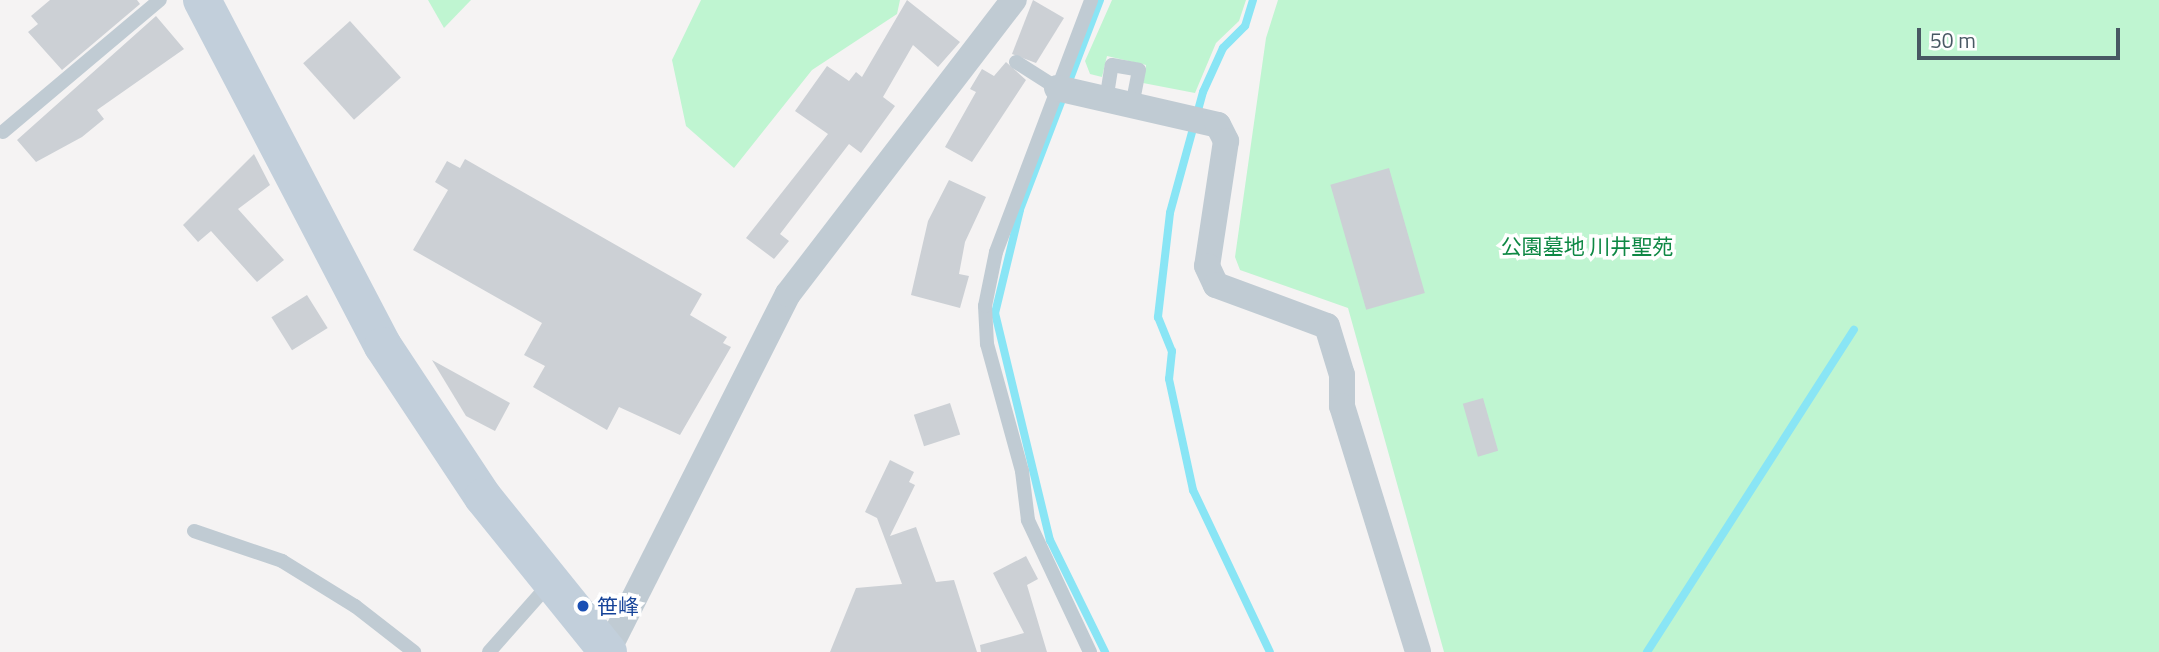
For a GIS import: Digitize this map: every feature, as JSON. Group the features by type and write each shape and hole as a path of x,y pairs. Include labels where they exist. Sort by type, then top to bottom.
{"street":[{"path":"202,0 383,346 483,498 607,652 788,294 987,47 1014,0"},
{"path":"1057,88 1218,125 1226,141 1207,266 1216,285 1327,326 1342,375 1342,406 1418,652"}],"lane":[{"path":"3,132 160,0"},
{"path":"1090,652 1028,520 1023,471 987,344 985,306 996,253 1091,0"},
{"path":"1016,62 1057,88"},
{"path":"1106,101 1112,65 1139,70 1132,107"},
{"path":"194,531 282,561 414,652"},
{"path":"489,652 551,582"}],"green space":[{"path":"428,0 471,0 444,28"},
{"path":"701,0 900,0 897,14 812,70 734,168 686,126 672,60"},
{"path":"1112,0 1246,0 1239,21 1216,43 1195,93 1143,83 1146,65 1107,56 1102,77 1090,74 1085,61"},
{"name":"公園墓地 川井聖苑","path":"1278,0 2159,0 2159,652 1444,652 1348,308 1240,270 1235,257 1266,38"}],"building":[{"path":"50,0 137,0 140,4 62,70 28,32 38,24 31,16"},
{"path":"907,0 960,42 938,67 913,45 883,97 895,106 861,153 849,144 780,234 789,241 774,259 746,238 828,134 795,111 827,66 849,81 856,72 862,77"},
{"path":"1033,0 1064,18 1036,63 1012,54"},
{"path":"156,16 184,49 97,110 104,119 82,137 36,162 17,140"},
{"path":"350,21 401,77 354,120 303,63"},
{"path":"1006,62 1026,80 972,162 945,147 976,92 970,89 982,69 994,76"},
{"path":"254,154 270,185 238,209 284,260 257,282 211,231 198,242 183,225"},
{"path":"465,159 702,294 690,315 727,337 723,343 731,347 680,435 619,407 607,430 533,387 545,366 524,355 542,323 413,250 448,190 435,182 447,161 460,168"},
{"path":"1389,168 1425,293 1366,310 1330,185"},
{"path":"949,180 986,197 965,242 959,274 969,276 960,308 911,295 928,221"},
{"path":"307,295 328,328 292,350 271,317"},
{"path":"432,360 510,403 495,431 466,416"},
{"path":"1483,398 1498,451 1478,457 1463,404"},
{"path":"950,403 960,434 924,446 914,415"},
{"path":"890,460 914,472 909,482 915,485 890,536 916,527 936,582 954,580 977,652 830,652 856,588 902,584 877,518 865,512"},
{"path":"1026,556 1038,579 1027,585 1047,652 981,652 980,645 1024,633 993,573"}],"waterway":[{"path":"1100,0 1020,210 995,313 1050,540 1105,652"},
{"path":"1253,0 1245,26 1223,48 1203,92 1170,213 1158,317 1172,351 1169,379 1193,490 1270,652"},
{"path":"1647,652 1854,330"}],"place":[{"name":"笹峰","path":"583,606"}]}
